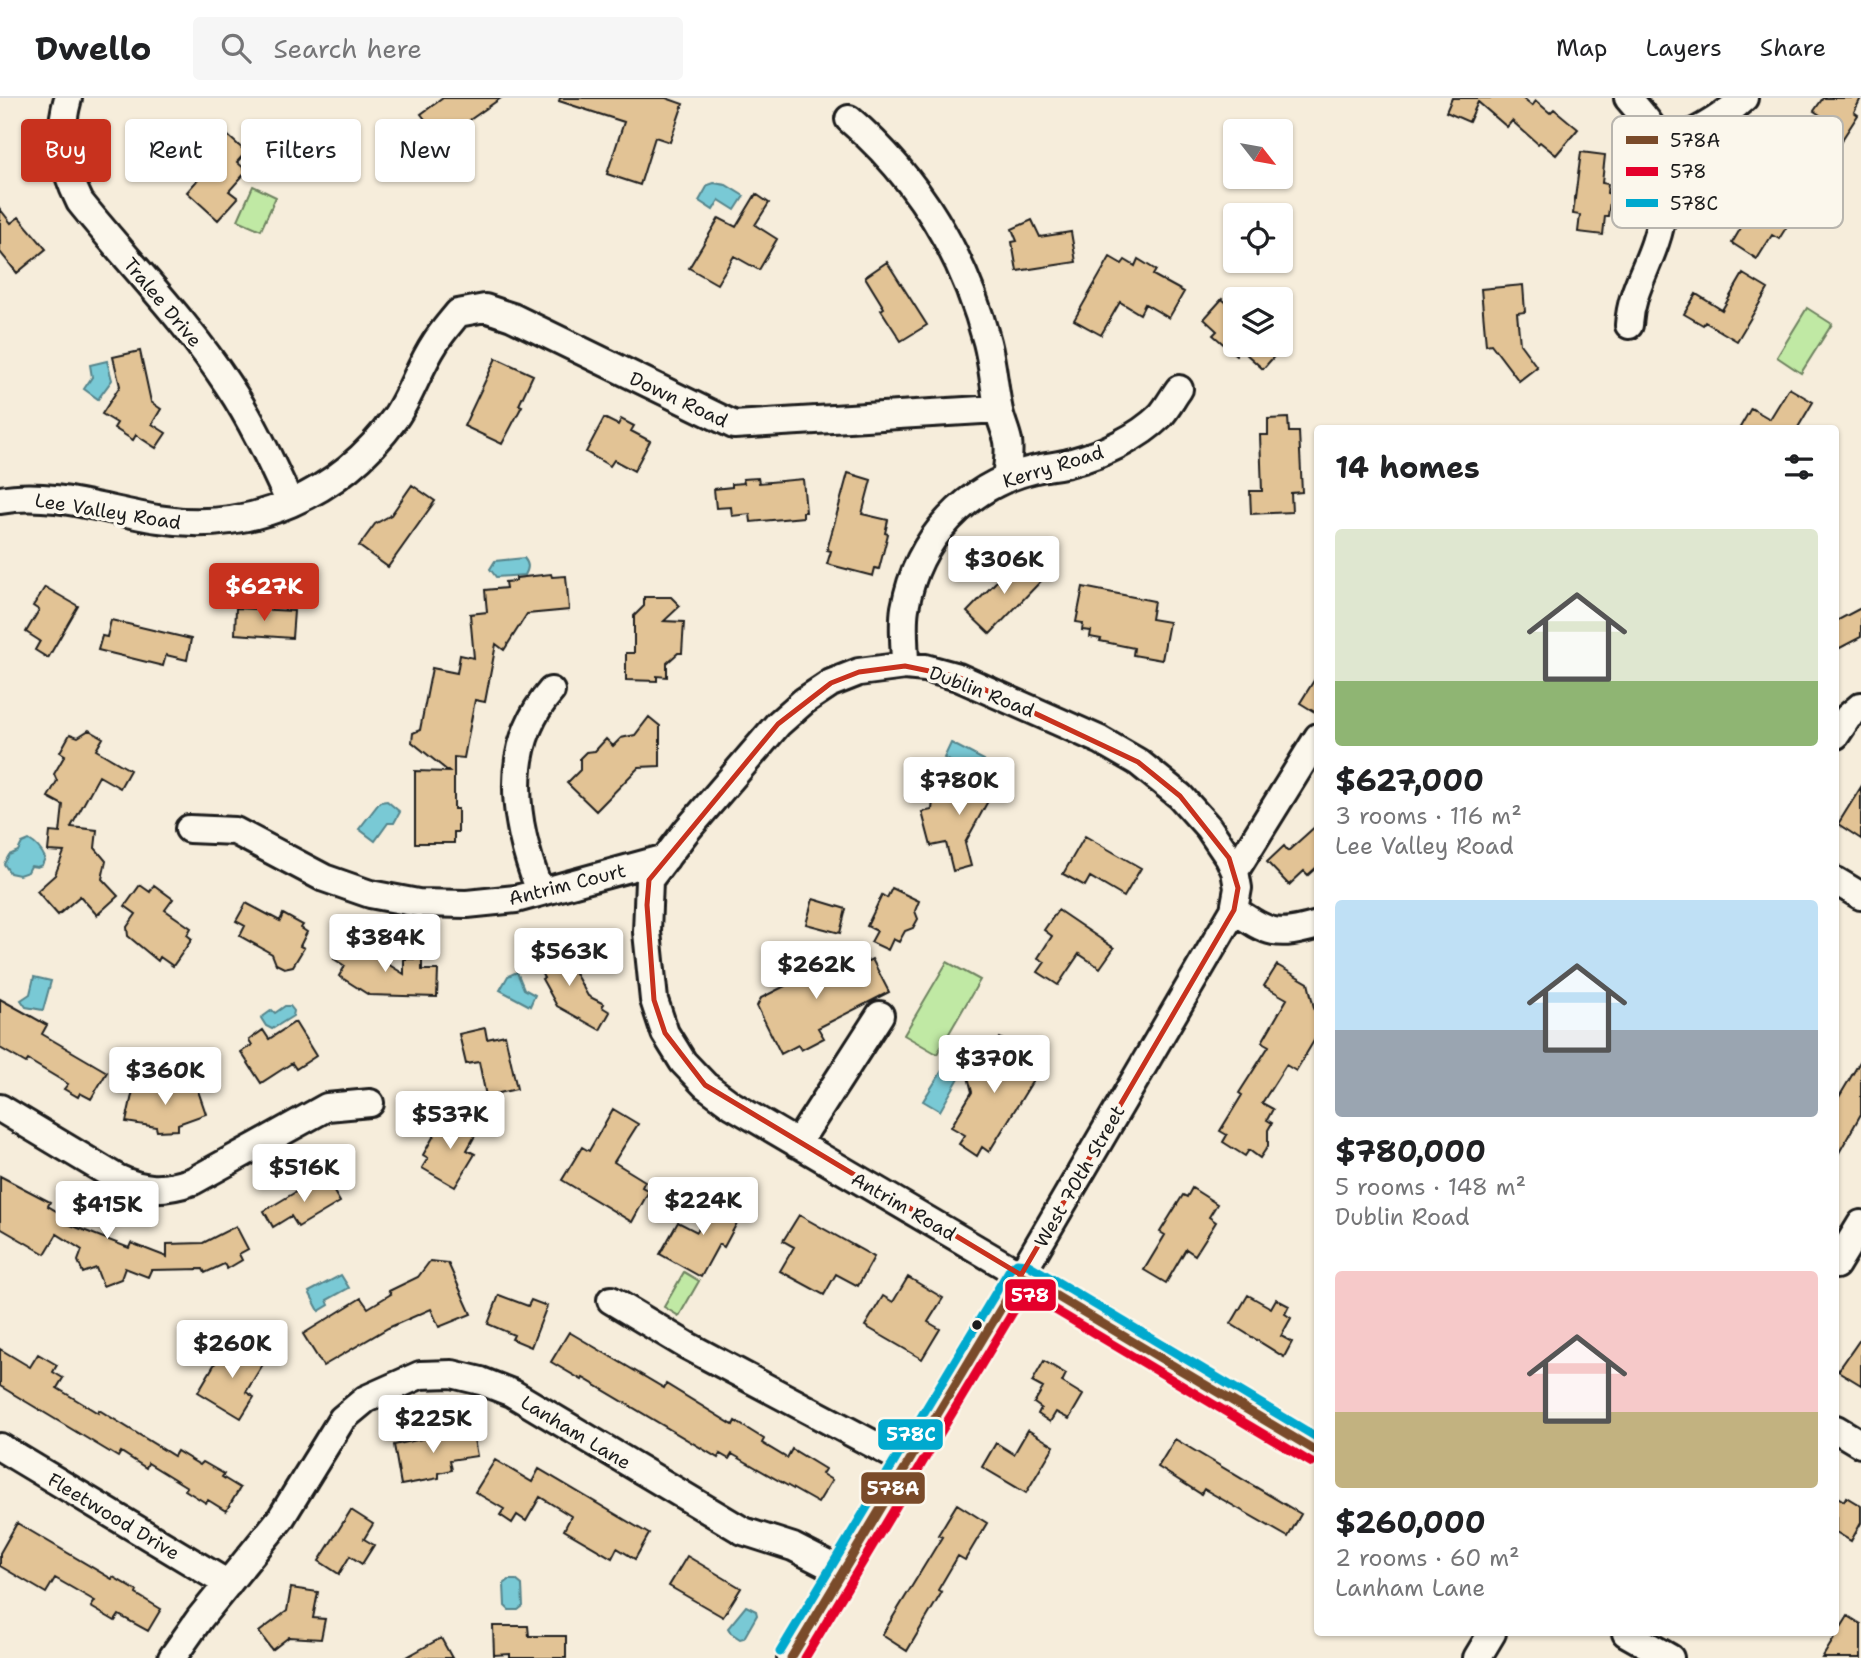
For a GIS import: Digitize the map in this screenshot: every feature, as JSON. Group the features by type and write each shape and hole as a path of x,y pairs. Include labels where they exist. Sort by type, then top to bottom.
{"street":[{"name":"Tralee Drive","path":"68,98 62,119 62,147 67,176 80,202 199,344 228,383 257,430 290,503"},
{"path":"1628,98 1642,116"},
{"path":"1720,116 1744,98"},
{"path":"849,119 876,142 895,164 927,205 953,249 973,296 988,344 998,409 1008,444 1006,478"},
{"path":"1629,325 1630,309 1636,290 1661,228"},
{"name":"Down Road","path":"458,313 485,308 512,317 733,425 998,409"},
{"name":"Lee Valley Road","path":"0,500 51,499 186,524 227,522 268,512 341,475 371,449 396,416 434,343 458,313"},
{"name":"Kerry Road","path":"905,666 904,611 912,577 926,545 946,519 973,496 1006,478 1104,453 1161,415 1179,388"},
{"name":"Dublin Road","path":"666,858 778,724 804,701 831,683 859,672 905,666 925,668 958,677 1100,740 1138,762 1180,796 1208,827 1235,871"},
{"path":"540,891 527,857 519,820 516,784 527,726 537,706 551,691"},
{"path":"1839,730 1848,717 1861,706"},
{"path":"1314,743 1235,871 1238,888 1234,909 1271,932 1284,933 1314,926"},
{"name":"Antrim Court","path":"189,829 235,831 324,878 370,894 418,903 467,904 516,899 666,858"},
{"name":"Antrim Road","path":"666,858 649,880 647,905 654,1000 664,1033 683,1062 705,1085 732,1105 797,1144 1314,1450"},
{"path":"1839,883 1861,896"},
{"name":"West 70th Street","path":"791,1658 1021,1275 1234,909"},
{"path":"797,1144 880,1014"},
{"path":"0,1108 117,1178 134,1186 153,1190 173,1188 192,1181 327,1107 370,1103"},
{"path":"1839,1260 1861,1224"},
{"path":"611,1300 687,1345 907,1462"},
{"name":"Lanham Lane","path":"172,1658 281,1518 342,1419 366,1399 420,1376 452,1374 512,1393 743,1531 793,1547 842,1572"},
{"path":"1839,1431 1861,1444"},
{"name":"Fleetwood Drive","path":"0,1447 228,1584"},
{"path":"1477,1658 1490,1636"},
{"path":"1631,1636 1670,1658"}],"highlighted area":[{"path":"905,666 958,677 1138,762 1180,796 1229,858 1238,888 1234,910 1021,1275 705,1085 665,1033 654,1000 647,905 649,880 778,724 831,683 859,672"}],"green space":[{"path":"253,186 276,197 261,230 238,220"},
{"path":"1807,308 1832,324 1801,373 1777,357"},
{"path":"947,962 980,980 937,1054 904,1035"},
{"path":"684,1272 699,1281 679,1316 664,1307"}],"water":[{"path":"708,185 726,185 744,196 735,210 719,200 713,210 699,201"},
{"path":"107,361 112,380 98,399 84,389 92,377 90,365"},
{"path":"524,558 528,566 525,575 496,577 490,569 495,561"},
{"path":"951,743 984,760 977,775 944,758"},
{"path":"387,801 400,812 394,823 388,823 375,841 359,829 380,802"},
{"path":"29,840 44,855 42,865 31,866 28,872 19,875 10,873 4,864 9,855 18,851 22,843"},
{"path":"517,972 524,989 535,995 530,1006 500,990 508,976"},
{"path":"34,977 51,981 43,1010 26,1007 21,1000 30,994"},
{"path":"285,1006 290,1006 294,1011 293,1016 272,1029 266,1026 261,1018 272,1010 275,1013"},
{"path":"943,1069 959,1078 940,1111 923,1101"},
{"path":"341,1275 349,1288 327,1300 329,1305 319,1311 309,1292"},
{"path":"509,1580 516,1580 522,1585 523,1606 518,1610 509,1610 505,1606 504,1584"},
{"path":"746,1606 756,1611 757,1615 744,1638 740,1639 728,1628"}],"building":[{"path":"443,98 501,98 471,119 425,119 421,114"},
{"path":"560,98 666,98 683,104 670,142 655,137 640,185 607,174 624,122 559,101"},
{"path":"1452,98 1522,98 1532,106 1536,101 1550,113 1554,109 1578,129 1556,155 1540,142 1538,144 1512,121 1507,127 1478,102 1469,122 1446,112"},
{"path":"1823,98 1861,98 1854,112 1858,115 1843,138 1843,116 1819,116 1814,111"},
{"path":"227,135 241,148 241,158 237,162 241,166 241,178 229,191 238,198 218,220 187,192 196,182 227,182"},
{"path":"1581,152 1605,155 1602,183 1608,184 1607,193 1611,194 1603,235 1578,232 1580,215 1573,214"},
{"path":"756,194 769,203 755,225 777,239 759,270 734,256 717,284 689,268 719,218 736,227"},
{"path":"0,209 11,223 19,217 46,249 17,273 0,252"},
{"path":"1032,220 1040,237 1071,232 1076,262 1017,271 1012,242 1017,241 1012,229"},
{"path":"1741,228 1786,228 1779,239 1772,235 1757,259 1732,243"},
{"path":"1110,257 1122,264 1125,260 1135,266 1138,259 1156,270 1153,275 1184,292 1169,318 1145,304 1140,314 1120,302 1101,335 1074,320"},
{"path":"887,262 927,325 901,341 881,310 884,308 865,277"},
{"path":"1743,274 1768,289 1737,341 1705,322 1703,325 1684,314 1696,294 1722,310"},
{"path":"1523,285 1525,312 1517,313 1520,344 1537,367 1519,381 1491,344 1486,345 1481,289"},
{"path":"1223,300 1223,344 1213,335 1217,331 1204,319"},
{"path":"140,351 151,402 161,409 152,424 166,433 156,448 136,435 133,440 114,428 117,423 102,414 120,386 113,357"},
{"path":"1250,357 1274,357 1263,369"},
{"path":"496,358 533,375 519,405 522,406 502,444 464,426"},
{"path":"1789,388 1813,402 1799,425 1741,425 1751,408 1770,419"},
{"path":"604,418 618,425 621,419 634,426 631,431 650,441 634,471 614,460 610,466 586,452"},
{"path":"1288,418 1289,432 1299,432 1302,492 1291,493 1292,512 1251,514 1250,491 1262,491 1260,435 1268,435 1268,419"},
{"path":"848,473 871,480 862,514 888,520 885,533 888,534 879,569 875,568 873,576 827,564 831,551 827,550"},
{"path":"758,478 759,483 803,479 806,512 803,512 803,517 751,522 750,514 732,516 731,507 716,508 714,489 744,483 743,479"},
{"path":"412,485 435,501 388,567 359,546 375,524 391,515"},
{"path":"1019,558 1042,580 990,634 967,612"},
{"path":"551,574 552,577 566,576 569,610 527,614 504,650 496,644 485,702 475,700 464,758 454,757 454,809 458,809 458,832 454,832 454,843 415,843 415,771 449,772 412,742 413,733 420,730 432,668 457,673 460,655 474,658 470,614 487,612 485,590 506,588 505,582 516,581 516,578"},
{"path":"45,587 78,606 48,658 35,650 40,641 26,632 39,610 33,606"},
{"path":"1083,587 1154,601 1151,619 1169,622 1162,660 1133,655 1134,648 1100,641 1101,639 1090,637 1091,631 1082,630 1083,623 1076,622"},
{"path":"644,597 671,597 680,606 664,621 684,622 682,653 678,653 667,663 667,677 657,676 657,681 626,680 626,653 634,653 634,616 644,606"},
{"path":"236,608 294,611 292,638 235,634"},
{"path":"1861,608 1861,637 1839,648 1839,619"},
{"path":"111,620 191,639 187,660 166,655 163,666 98,650 102,636 107,637"},
{"path":"1314,680 1314,712 1300,703"},
{"path":"649,717 660,726 660,766 639,767 596,811 567,783 580,770 580,758 586,752 595,751 606,739 613,746 621,738 635,735"},
{"path":"89,730 103,738 96,750 130,770 120,788 99,776 71,827 97,830 95,848 106,861 102,879 118,896 97,915 80,896 58,915 37,891 55,875 64,852 48,851 50,832 60,833 63,805 48,797 57,781 54,774 65,755 60,752 70,734 78,737"},
{"path":"991,771 997,774 999,781 965,843 971,866 953,871 946,843 931,846 922,812 932,810 933,800 942,797 953,803 968,775 979,781 984,773"},
{"path":"1861,787 1861,839 1839,822"},
{"path":"1314,828 1314,870 1308,875 1304,871 1289,885 1267,862 1284,846 1288,851"},
{"path":"1085,836 1141,868 1124,897 1090,877 1085,886 1063,874"},
{"path":"140,885 150,892 154,885 173,899 165,910 191,928 187,935 192,939 173,966 160,957 158,961 128,936 127,927 136,914 125,906"},
{"path":"892,888 919,901 915,911 918,919 913,928 905,931 899,942 893,939 888,950 871,942 877,931 867,926 882,895 887,898"},
{"path":"813,899 846,909 840,933 806,924"},
{"path":"246,903 280,921 283,914 303,925 301,928 307,932 300,946 304,948 293,966 284,968 276,964 272,954 240,936 245,926 236,921"},
{"path":"1058,910 1114,948 1100,968 1079,954 1058,985 1038,972 1045,962 1038,958 1052,936 1044,930"},
{"path":"347,939 404,974 404,959 422,959 422,970 438,970 437,997 369,995 339,976 345,966 334,959"},
{"path":"558,943 588,996 604,1004 602,1007 610,1012 600,1030 557,1006 542,979 544,978 533,957"},
{"path":"798,955 808,975 822,968 828,981 872,959 889,992 818,1028 824,1038 801,1050 798,1045 781,1054 757,1006 761,998 785,986 776,966"},
{"path":"1277,965 1308,983 1314,1008 1314,1041 1296,1071 1286,1065 1262,1103 1273,1109 1267,1120 1272,1123 1268,1130 1268,1146 1260,1158 1249,1150 1245,1156 1223,1142 1227,1135 1220,1131 1242,1095 1239,1093 1269,1046 1262,1042 1287,999 1264,986"},
{"path":"0,999 47,1025 42,1034 107,1072 91,1099 80,1093 78,1097 64,1089 68,1084 28,1060 26,1063 0,1048"},
{"path":"295,1022 316,1056 296,1069 292,1063 261,1083 241,1052 252,1045 249,1040 263,1030 269,1039"},
{"path":"485,1028 487,1039 505,1035 517,1089 486,1096 479,1062 466,1064 459,1034"},
{"path":"1000,1038 1043,1064 989,1152 982,1147 977,1156 959,1144 965,1135 951,1127 972,1092 967,1073 976,1059 988,1056"},
{"path":"1861,1060 1861,1114 1839,1153 1839,1097"},
{"path":"195,1082 206,1114 178,1124 178,1130 157,1131 156,1127 126,1122 134,1086 159,1091"},
{"path":"613,1109 638,1124 614,1162 645,1181 642,1187 649,1191 632,1222 562,1180 582,1147 589,1151"},
{"path":"446,1114 477,1132 467,1150 475,1154 455,1187 422,1168 428,1158 423,1155"},
{"path":"324,1175 340,1202 298,1227 291,1216 273,1227 264,1211"},
{"path":"0,1176 50,1202 48,1206 71,1220 68,1224 129,1248 131,1243 167,1257 167,1244 203,1243 236,1226 248,1249 239,1254 242,1260 227,1269 224,1264 205,1273 203,1269 151,1270 148,1277 125,1268 121,1279 103,1286 96,1268 83,1273 78,1261 82,1250 57,1234 45,1254 0,1228"},
{"path":"1192,1188 1217,1204 1209,1217 1216,1222 1195,1255 1186,1249 1166,1283 1144,1270 1165,1235 1160,1232 1183,1195 1187,1197"},
{"path":"717,1196 744,1210 724,1247 719,1244 701,1277 660,1254 678,1222 697,1232"},
{"path":"799,1215 874,1257 858,1286 836,1274 824,1295 780,1271 794,1247 783,1241"},
{"path":"430,1261 448,1263 471,1314 439,1327 431,1309 388,1328 323,1366 303,1334 361,1298 368,1308 391,1294 389,1291 418,1277"},
{"path":"908,1277 943,1298 928,1322 940,1329 922,1359 865,1326 883,1296 893,1302"},
{"path":"499,1295 528,1306 531,1300 547,1306 531,1347 512,1339 514,1335 488,1324"},
{"path":"1248,1295 1271,1308 1276,1299 1289,1306 1285,1314 1291,1318 1281,1336 1292,1342 1284,1357 1231,1324"},
{"path":"569,1332 664,1388 666,1384 733,1425 735,1421 764,1439 762,1443 787,1458 792,1449 825,1469 822,1474 832,1480 818,1503 732,1454 729,1459 720,1454 718,1458 551,1362"},
{"path":"1861,1338 1861,1385 1839,1370"},
{"path":"227,1343 263,1364 246,1392 254,1397 241,1418 198,1392"},
{"path":"0,1349 30,1367 38,1354 57,1365 53,1372 63,1378 57,1388 174,1456 177,1451 200,1465 203,1462 224,1474 222,1477 240,1488 226,1511 208,1500 206,1503 185,1490 187,1487 148,1463 146,1468 121,1452 118,1457 0,1386"},
{"path":"1044,1361 1066,1374 1062,1382 1083,1395 1069,1419 1056,1412 1050,1422 1038,1414 1041,1408 1034,1403 1043,1388 1032,1382"},
{"path":"472,1428 477,1456 450,1460 452,1470 439,1473 439,1478 401,1485 394,1445"},
{"path":"1028,1430 1054,1446 1026,1493 982,1467 996,1443 1014,1454"},
{"path":"1175,1439 1301,1514 1288,1537 1204,1489 1201,1494 1158,1467"},
{"path":"495,1460 532,1482 539,1469 649,1534 635,1559 617,1548 612,1558 564,1530 571,1516 540,1497 526,1521 517,1515 512,1523 500,1515 504,1509 475,1492"},
{"path":"1846,1497 1861,1506 1861,1523 1851,1541 1839,1534 1839,1498 1844,1501"},
{"path":"957,1504 987,1523 965,1560 958,1556 938,1590 942,1592 907,1651 882,1635 942,1537 938,1535"},
{"path":"351,1510 373,1524 364,1539 374,1545 362,1564 350,1556 339,1574 319,1561"},
{"path":"17,1523 137,1591 136,1594 161,1609 148,1631 119,1615 115,1621 91,1607 95,1601 55,1578 46,1593 0,1566 0,1553"},
{"path":"687,1556 741,1588 723,1617 669,1586"},
{"path":"291,1588 318,1592 313,1618 325,1619 321,1639 289,1637 272,1650 259,1632 287,1611"},
{"path":"1848,1616 1861,1624 1861,1658 1822,1658 1836,1636 1839,1636 1839,1631"},
{"path":"493,1626 528,1626 529,1636 566,1636 566,1658 510,1658 510,1654 494,1655"},
{"path":"441,1638 452,1658 405,1658"}],"transit line":[{"name":"578C","path":"780,1652 1010,1269 1017,1263 1027,1264 1314,1436"},
{"name":"578A","path":"791,1658 1021,1275 1314,1450"},
{"name":"578","path":"805,1658 1025,1292 1312,1463"}]}
